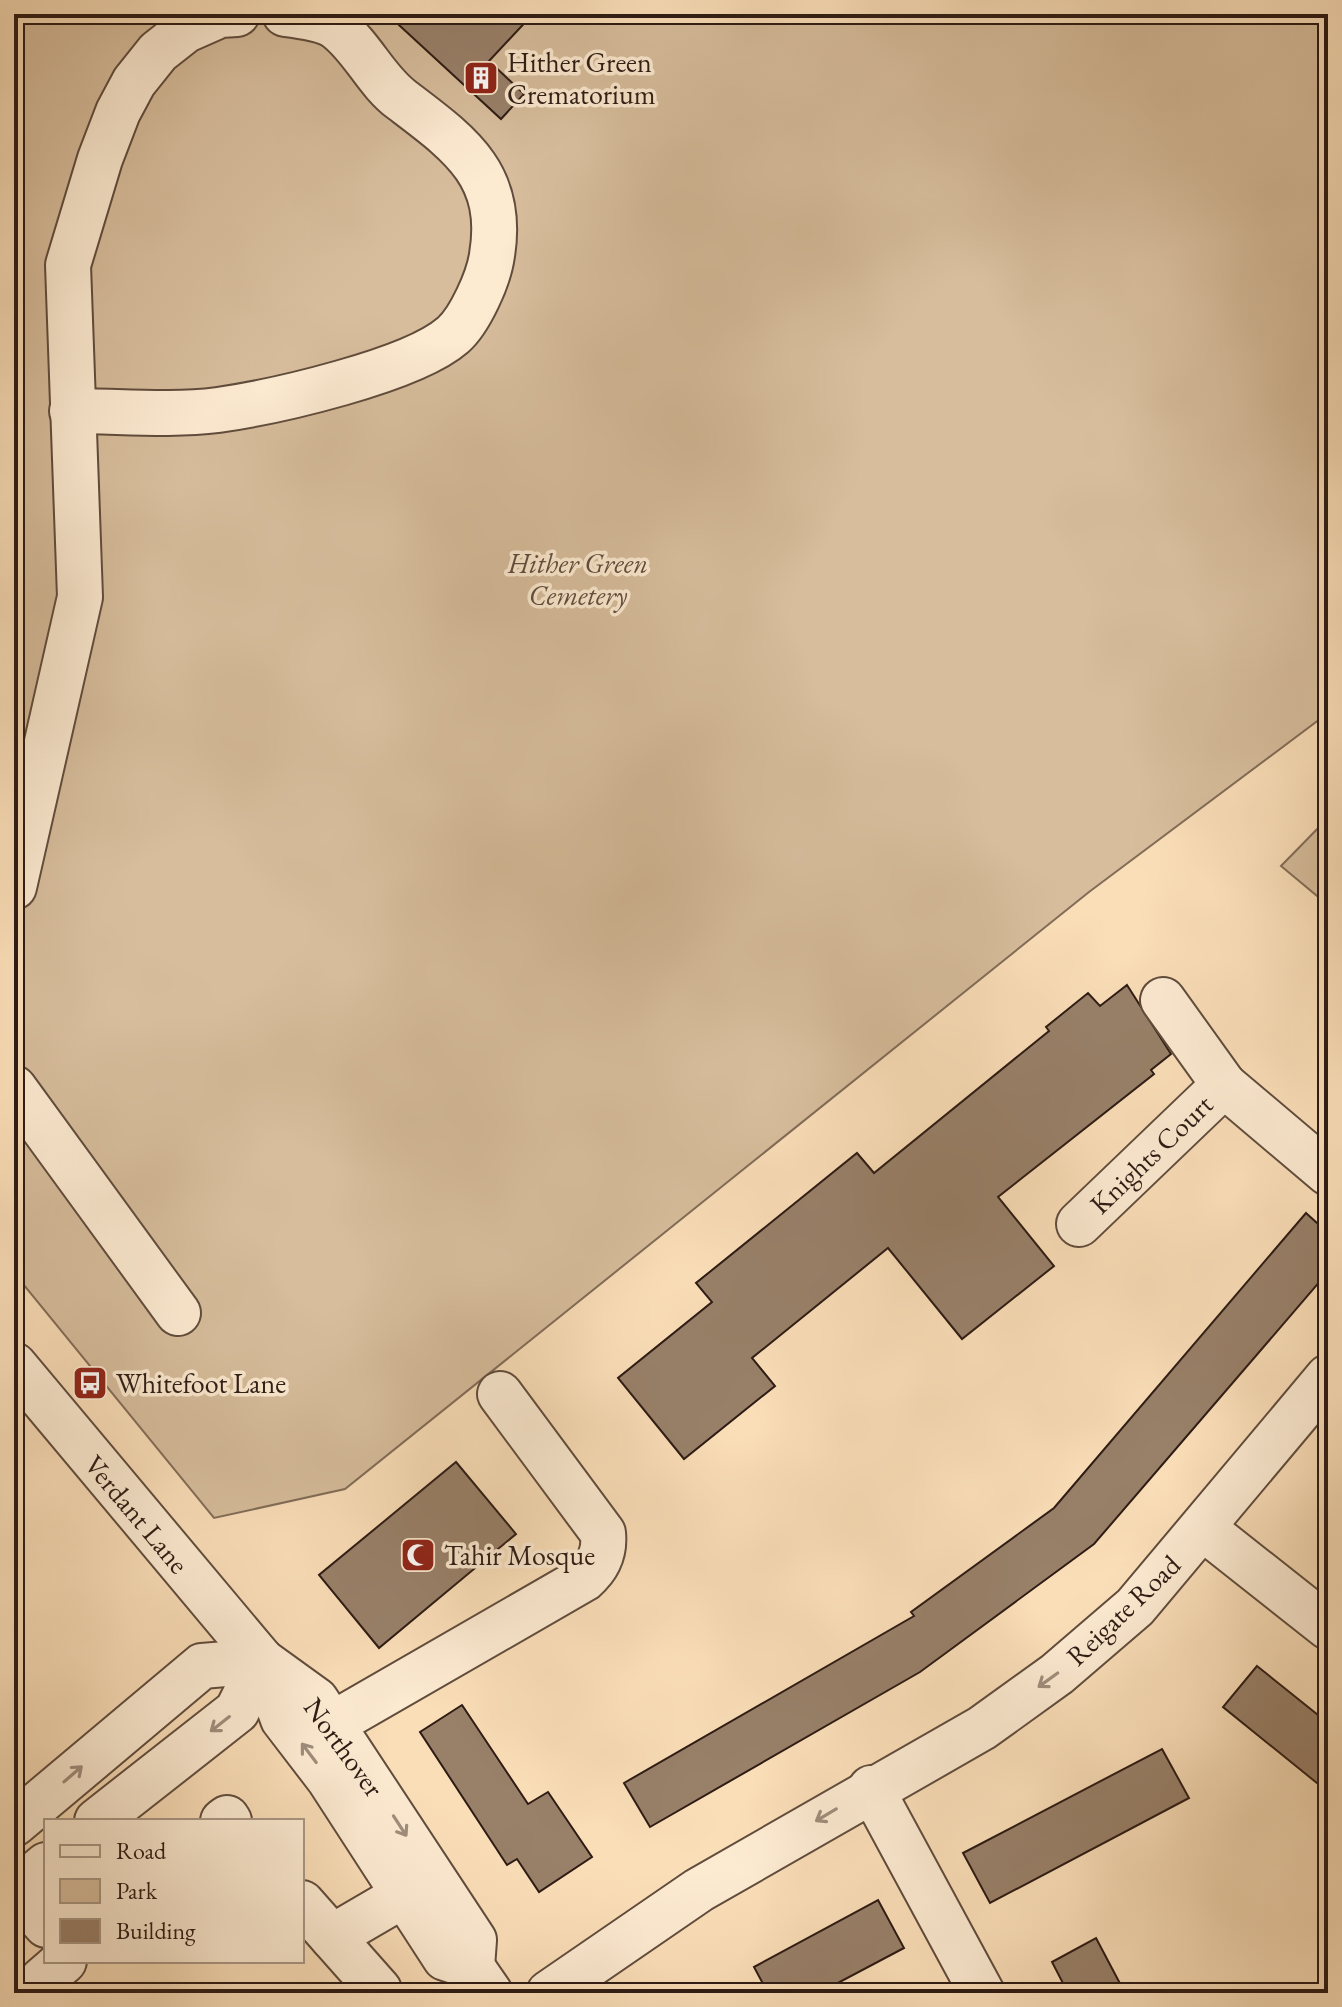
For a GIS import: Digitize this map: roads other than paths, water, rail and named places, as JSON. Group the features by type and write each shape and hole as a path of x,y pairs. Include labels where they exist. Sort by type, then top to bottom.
{"street":[{"path":"14,887 80,597 68,265 118,112 134,82 158,52 186,30 220,15 237,14"},
{"path":"72,411 216,410 365,376 417,357 454,334 489,276 496,230 493,197 478,168 447,135 388,90 337,28 285,14"},
{"name":"Knights Court","path":"1163,1000 1224,1085 1328,1173"},
{"name":"Knights Court","path":"1079,1224 1224,1085"},
{"path":"14,1088 178,1313"},
{"name":"Verdant Lane","path":"14,1365 262,1661"},
{"name":"Reigate Road","path":"549,1993 699,1890 871,1788 982,1728 1057,1674 1135,1607 1204,1529 1328,1377"},
{"path":"334,1723 584,1579 600,1560 605,1547 603,1533 500,1394"},
{"path":"1204,1529 1328,1627"},
{"path":"100,1819 237,1711 262,1661"},
{"path":"14,1824 202,1666 262,1661"},
{"name":"Northover","path":"262,1661 316,1700 334,1723 474,1940 481,1980"},
{"name":"Northover","path":"262,1661 283,1719 329,1779 445,1958 481,1980"},
{"path":"871,1788 982,1993"},
{"path":"25,1882 44,1921"},
{"path":"332,1937 404,1895"},
{"path":"304,1905 379,1990"},
{"path":"53,1993 42,1980 62,1963"}],"place":[{"name":"Hither Green Crematorium","path":"481,78"},
{"name":"Whitefoot Lane","path":"90,1383"},
{"name":"Tahir Mosque","path":"418,1555"}],"park label":[{"name":"Hither Green Cemetery","path":"578,579"}]}
